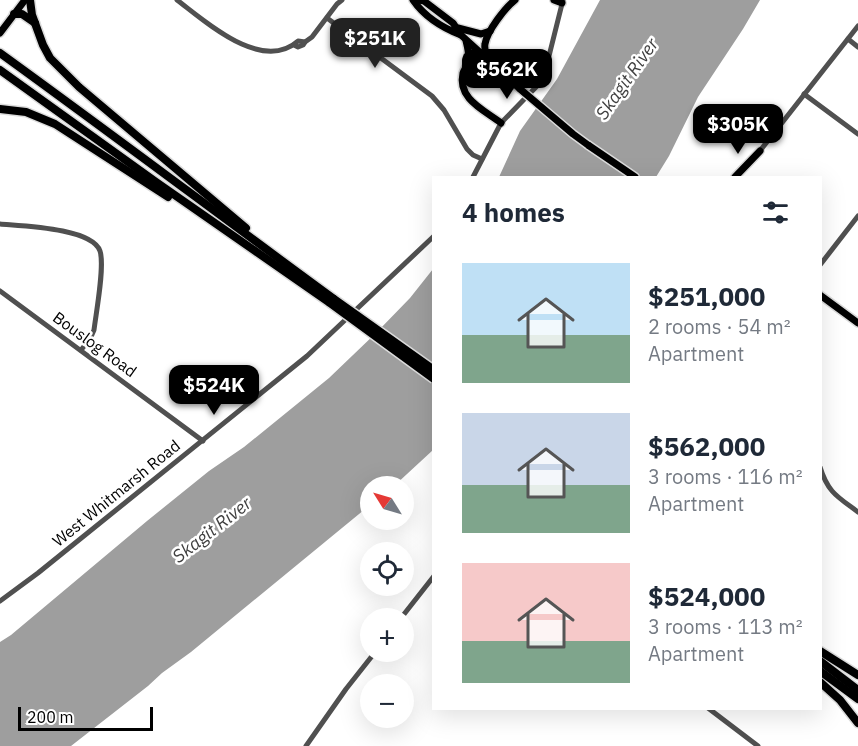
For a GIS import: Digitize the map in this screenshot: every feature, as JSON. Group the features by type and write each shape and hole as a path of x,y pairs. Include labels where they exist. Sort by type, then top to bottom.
{"highway":[{"path":"28,0 43,45 50,58 79,87 277,257"},
{"path":"14,14 22,14 35,23"},
{"path":"0,53 133,149 432,376"},
{"path":"0,70 302,283"},
{"path":"0,109 26,112 55,124 332,301 432,369"},
{"path":"822,652 858,675"},
{"path":"822,663 858,690"},
{"path":"822,672 858,699"},
{"path":"822,684 840,700 858,723"}],"main road":[{"path":"1,31 28,0"},
{"path":"413,0 419,9 447,29 464,37 469,49 462,81 465,94 472,103 501,123"},
{"path":"419,0 436,10 520,89 573,134 633,176"},
{"path":"487,59 485,45 490,31 515,0"},
{"path":"554,0 563,1"},
{"path":"455,27 481,34 490,31"},
{"path":"467,65 475,62 495,66"},
{"path":"738,176 760,151"},
{"path":"822,298 858,323"}],"street":[{"path":"179,0 239,44 249,48 273,51 303,45 342,0"},
{"path":"474,176 501,123 539,84 545,72 563,1"},
{"path":"327,18 432,96 444,110 468,150 482,159"},
{"path":"760,151 858,26"},
{"path":"848,39 858,46"},
{"path":"804,94 858,134"},
{"path":"822,262 858,216"},
{"path":"0,224 47,228 78,235 95,243 100,252 101,266 94,330 81,350"},
{"name":"West Whitmarsh Road","path":"0,601 38,573 307,356 432,238"},
{"name":"Bouslog Road","path":"0,291 202,441"},
{"path":"822,472 827,486 833,493 858,512"},
{"path":"409,608 432,579"},
{"path":"306,746 367,662"},
{"path":"711,710 758,746"}],"water":[{"name":"Skagit River","path":"600,0 760,0 698,97 657,176 499,176 520,131 557,79"},
{"name":"Skagit River","path":"432,270 432,451 405,476 360,476 360,513 191,652 71,746 0,746 0,642 209,471 244,447 329,378 410,298"}]}
